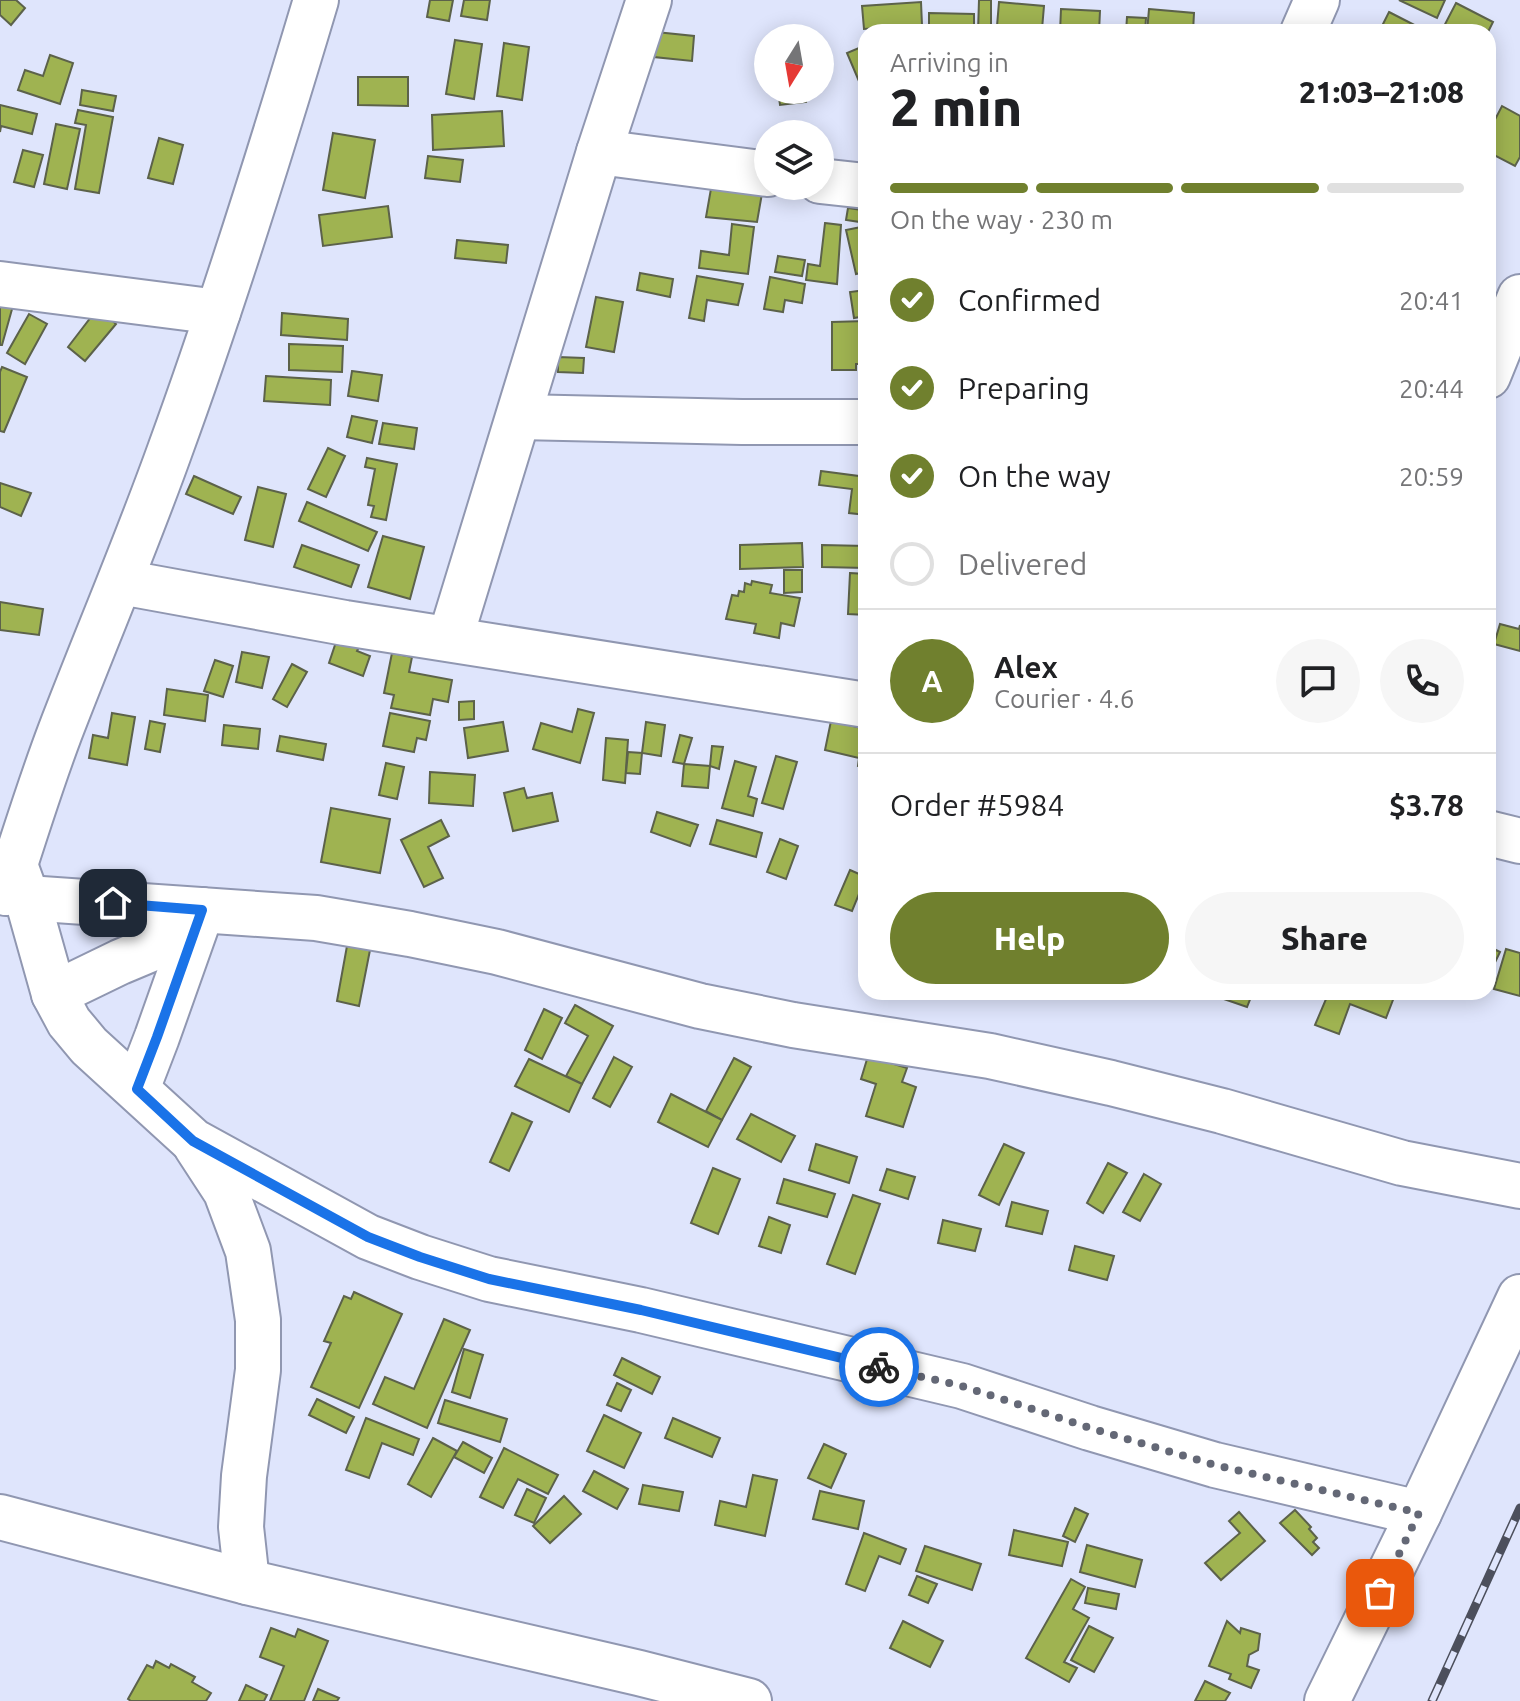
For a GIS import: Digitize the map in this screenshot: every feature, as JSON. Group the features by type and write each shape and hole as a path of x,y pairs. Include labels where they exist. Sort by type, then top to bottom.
{"street":[{"path":"316,0 218,312 170,450 121,582 59,734 14,892 54,994 69,1022 89,1046 193,1141 368,1237 420,1257 489,1279 641,1310 962,1386 1215,1465 1419,1513"},
{"path":"450,639 599,152 649,0"},
{"path":"1306,24 1317,0"},
{"path":"599,152 754,172"},
{"path":"834,183 858,185"},
{"path":"0,284 218,312"},
{"path":"1496,356 1520,297"},
{"path":"519,417 858,422"},
{"path":"121,582 345,623 858,704"},
{"path":"1496,835 1520,841"},
{"path":"14,892 198,920 316,918 410,934 497,952 700,1006 793,1025 990,1056 1111,1083 1222,1111 1402,1163 1520,1186"},
{"path":"54,994 198,920"},
{"path":"137,1089 198,920"},
{"path":"193,1141 226,1192 248,1251 258,1320 258,1370 244,1476 241,1527 247,1582"},
{"path":"1327,1701 1520,1297"},
{"path":"0,1517 247,1582 749,1701"}],"building":[{"path":"0,0 16,0 25,8 11,25 0,15"},
{"path":"430,0 453,0 449,21 427,17"},
{"path":"464,0 490,0 487,20 461,16"},
{"path":"979,0 991,0 991,24 978,24"},
{"path":"1399,0 1445,0 1437,18"},
{"path":"921,2 922,24 864,24 862,6"},
{"path":"999,2 1044,6 1042,24 997,24"},
{"path":"1456,3 1493,22 1492,24 1445,24"},
{"path":"1061,9 1100,11 1099,24 1060,24"},
{"path":"1149,9 1194,13 1193,24 1148,24"},
{"path":"1389,12 1412,24 1383,24"},
{"path":"929,13 974,14 974,24 929,24"},
{"path":"1127,17 1146,18 1146,24 1127,24"},
{"path":"656,32 694,36 692,61 654,57"},
{"path":"455,40 482,44 474,99 446,94"},
{"path":"504,43 529,47 522,100 497,96"},
{"path":"858,48 858,79 847,53"},
{"path":"50,55 73,63 60,104 18,90 25,70 43,76"},
{"path":"358,77 408,77 408,106 358,105"},
{"path":"82,90 116,96 113,111 80,105"},
{"path":"0,105 37,114 32,134 1,126 0,132"},
{"path":"1502,106 1520,116 1520,157 1515,166 1496,156 1496,118"},
{"path":"78,110 113,117 99,193 75,189 86,125 75,123"},
{"path":"502,111 504,146 433,150 432,115"},
{"path":"56,124 80,129 67,189 44,184"},
{"path":"333,133 375,140 365,198 323,190"},
{"path":"159,138 183,145 173,184 148,178"},
{"path":"23,150 43,155 34,187 14,182"},
{"path":"428,156 463,160 460,182 425,178"},
{"path":"754,182 754,200 761,200 757,222 706,217 712,183"},
{"path":"388,206 392,237 323,246 319,215"},
{"path":"848,208 858,209 858,222 846,220"},
{"path":"825,223 841,225 837,284 806,280 808,264 820,266"},
{"path":"732,224 754,227 748,274 699,268 701,251 729,255"},
{"path":"858,228 858,274 856,274 846,230"},
{"path":"457,240 508,245 506,263 455,258"},
{"path":"778,256 805,260 802,276 775,272"},
{"path":"640,273 673,279 670,297 637,290"},
{"path":"697,276 743,284 738,305 707,300 704,321 689,318"},
{"path":"770,277 805,284 802,303 785,300 783,312 764,309"},
{"path":"858,291 858,317 854,318 850,292"},
{"path":"596,297 623,302 614,352 586,347"},
{"path":"0,299 14,302 2,345 0,345"},
{"path":"98,308 116,324 85,361 68,347"},
{"path":"282,313 348,319 347,340 281,335"},
{"path":"29,314 47,324 25,364 7,353"},
{"path":"858,321 856,370 832,370 832,322"},
{"path":"289,344 343,346 342,372 289,370"},
{"path":"558,357 584,358 583,373 558,372"},
{"path":"2,367 27,377 4,432 0,431"},
{"path":"352,371 382,375 378,401 348,396"},
{"path":"266,376 331,380 330,405 264,401"},
{"path":"352,416 377,421 372,443 347,437"},
{"path":"383,423 417,428 414,449 379,444"},
{"path":"328,448 345,456 326,497 308,489"},
{"path":"367,458 397,464 386,520 371,517 374,506 368,505 375,469 365,467"},
{"path":"821,471 858,476 858,514 849,513 852,489 819,485"},
{"path":"194,476 241,497 233,514 186,494"},
{"path":"0,483 31,493 21,516 0,507"},
{"path":"258,487 286,494 273,547 245,540"},
{"path":"307,502 377,532 368,551 299,521"},
{"path":"383,536 424,547 410,599 368,587"},
{"path":"802,543 803,567 740,569 740,545"},
{"path":"302,545 359,565 351,587 294,567"},
{"path":"822,545 858,546 858,568 822,567"},
{"path":"784,570 802,570 802,592 784,593"},
{"path":"850,573 858,574 858,615 848,614"},
{"path":"752,581 772,585 770,593 800,598 794,626 781,623 779,638 754,633 756,624 726,619 732,595 738,596 739,591 744,592 745,583 751,585"},
{"path":"0,602 43,609 39,635 0,630"},
{"path":"1500,624 1519,629 1520,625 1520,651 1496,645"},
{"path":"337,639 359,647 357,651 370,656 363,676 329,663"},
{"path":"242,652 269,657 262,688 236,682"},
{"path":"392,653 412,657 409,672 452,680 448,702 433,699 430,715 391,708 394,695 384,693"},
{"path":"215,660 233,666 223,697 204,691"},
{"path":"292,664 307,672 287,707 273,699"},
{"path":"167,689 208,695 205,721 164,715"},
{"path":"474,701 474,719 459,720 459,702"},
{"path":"578,709 594,713 580,763 533,749 541,723 572,732"},
{"path":"112,713 135,717 127,765 89,758 93,735 108,738"},
{"path":"390,713 430,721 426,740 417,738 414,752 383,746"},
{"path":"150,721 165,724 160,752 145,749"},
{"path":"831,721 858,727 858,758 825,750"},
{"path":"503,722 508,751 468,758 464,728"},
{"path":"646,722 665,725 661,756 642,753"},
{"path":"224,725 260,729 258,749 222,745"},
{"path":"680,735 692,738 684,764 673,762"},
{"path":"280,736 326,744 323,760 277,751"},
{"path":"606,738 628,740 625,783 603,780"},
{"path":"712,746 723,747 719,769 710,766"},
{"path":"628,752 642,753 640,774 626,773"},
{"path":"776,756 797,762 783,809 762,803"},
{"path":"735,761 756,767 748,796 757,799 753,816 722,808"},
{"path":"386,763 404,767 397,799 379,795"},
{"path":"684,764 710,766 708,788 682,786"},
{"path":"430,772 475,775 473,806 429,803"},
{"path":"524,788 527,798 552,793 558,821 513,831 504,793"},
{"path":"331,808 390,819 380,873 321,862"},
{"path":"657,812 698,825 690,846 651,832"},
{"path":"441,820 449,836 428,847 443,878 424,887 401,840"},
{"path":"717,820 762,833 756,857 710,844"},
{"path":"780,839 798,846 786,879 767,872"},
{"path":"850,870 858,874 858,896 852,911 835,905"},
{"path":"347,946 370,950 359,1006 337,1001"},
{"path":"1506,949 1520,953 1520,996 1496,990"},
{"path":"1227,1000 1250,1000 1247,1007"},
{"path":"1326,1000 1393,1000 1386,1018 1350,1004 1339,1034 1315,1025"},
{"path":"575,1005 613,1026 582,1084 566,1076 588,1036 565,1023"},
{"path":"544,1009 562,1018 542,1059 525,1050"},
{"path":"868,1056 907,1068 902,1082 916,1087 903,1127 866,1116 876,1084 861,1079"},
{"path":"614,1057 632,1067 610,1107 593,1098"},
{"path":"734,1058 751,1067 722,1120 706,1111"},
{"path":"529,1059 582,1084 569,1112 515,1086"},
{"path":"671,1094 722,1120 708,1147 658,1122"},
{"path":"512,1113 532,1122 509,1171 490,1162"},
{"path":"751,1114 795,1136 781,1162 737,1139"},
{"path":"816,1144 857,1157 849,1183 809,1170"},
{"path":"1004,1144 1024,1153 999,1205 979,1195"},
{"path":"1108,1163 1127,1173 1103,1213 1087,1203"},
{"path":"713,1168 740,1179 718,1234 691,1223"},
{"path":"887,1169 915,1177 908,1199 880,1190"},
{"path":"1144,1174 1161,1184 1140,1221 1123,1212"},
{"path":"784,1179 835,1194 827,1217 777,1203"},
{"path":"853,1195 880,1204 855,1274 827,1264"},
{"path":"1012,1202 1048,1211 1042,1234 1006,1226"},
{"path":"769,1217 790,1225 781,1253 759,1246"},
{"path":"943,1220 981,1229 975,1251 938,1243"},
{"path":"1075,1246 1114,1256 1107,1280 1069,1270"},
{"path":"354,1292 402,1314 359,1408 311,1387 331,1343 324,1341 344,1296 351,1299"},
{"path":"444,1319 470,1330 427,1428 373,1404 385,1377 414,1389"},
{"path":"464,1349 483,1355 470,1398 452,1392"},
{"path":"622,1358 660,1377 652,1394 614,1375"},
{"path":"617,1383 631,1390 621,1411 607,1405"},
{"path":"317,1399 354,1417 346,1433 309,1415"},
{"path":"445,1400 507,1419 500,1442 438,1423"},
{"path":"604,1415 641,1433 624,1468 587,1451"},
{"path":"366,1418 419,1439 413,1455 382,1443 369,1478 346,1470"},
{"path":"673,1418 720,1438 712,1457 665,1438"},
{"path":"433,1438 457,1451 431,1497 408,1484"},
{"path":"463,1442 492,1458 484,1473 454,1457"},
{"path":"824,1444 846,1454 831,1488 808,1478"},
{"path":"504,1448 558,1475 548,1494 518,1479 503,1508 480,1497"},
{"path":"594,1471 628,1489 617,1509 583,1491"},
{"path":"753,1475 777,1480 765,1536 715,1525 720,1501 746,1507"},
{"path":"643,1485 683,1492 679,1511 639,1504"},
{"path":"527,1489 546,1498 534,1523 515,1515"},
{"path":"820,1491 864,1501 858,1529 813,1519"},
{"path":"564,1496 581,1514 550,1543 533,1526"},
{"path":"1075,1508 1088,1514 1075,1542 1063,1536"},
{"path":"1295,1510 1317,1538 1313,1542 1319,1548 1312,1555 1280,1523"},
{"path":"1239,1512 1265,1541 1221,1580 1205,1563 1240,1533 1229,1521"},
{"path":"1014,1530 1068,1542 1062,1566 1009,1555"},
{"path":"864,1533 906,1549 900,1564 879,1556 865,1591 846,1584"},
{"path":"1087,1545 1142,1560 1135,1587 1080,1572"},
{"path":"925,1546 981,1564 972,1590 916,1571"},
{"path":"917,1576 937,1584 928,1603 909,1595"},
{"path":"1071,1579 1085,1587 1073,1609 1089,1618 1064,1662 1077,1668 1069,1682 1026,1658"},
{"path":"1088,1588 1119,1594 1116,1609 1085,1603"},
{"path":"903,1621 943,1641 930,1667 890,1648"},
{"path":"1227,1621 1240,1633 1241,1628 1260,1634 1258,1650 1249,1655 1247,1666 1259,1670 1251,1688 1229,1679 1231,1674 1209,1666"},
{"path":"1089,1626 1113,1638 1094,1672 1071,1660"},
{"path":"271,1628 295,1637 298,1629 328,1641 304,1701 270,1701 284,1666 260,1657"},
{"path":"156,1661 169,1668 171,1664 195,1677 192,1682 211,1693 206,1701 128,1699 147,1665 153,1668"},
{"path":"1205,1681 1230,1693 1225,1701 1195,1701"},
{"path":"246,1685 267,1695 264,1701 239,1701"},
{"path":"318,1689 339,1698 337,1701 313,1701"}],"railway":[{"path":"1432,1701 1520,1508"}],"way so far":[{"path":"879,1367 962,1386 1215,1465 1419,1513 1380,1593"}],"route":[{"path":"113,903 202,910 137,1089 193,1141 368,1237 420,1257 489,1279 641,1310 879,1367"}]}
